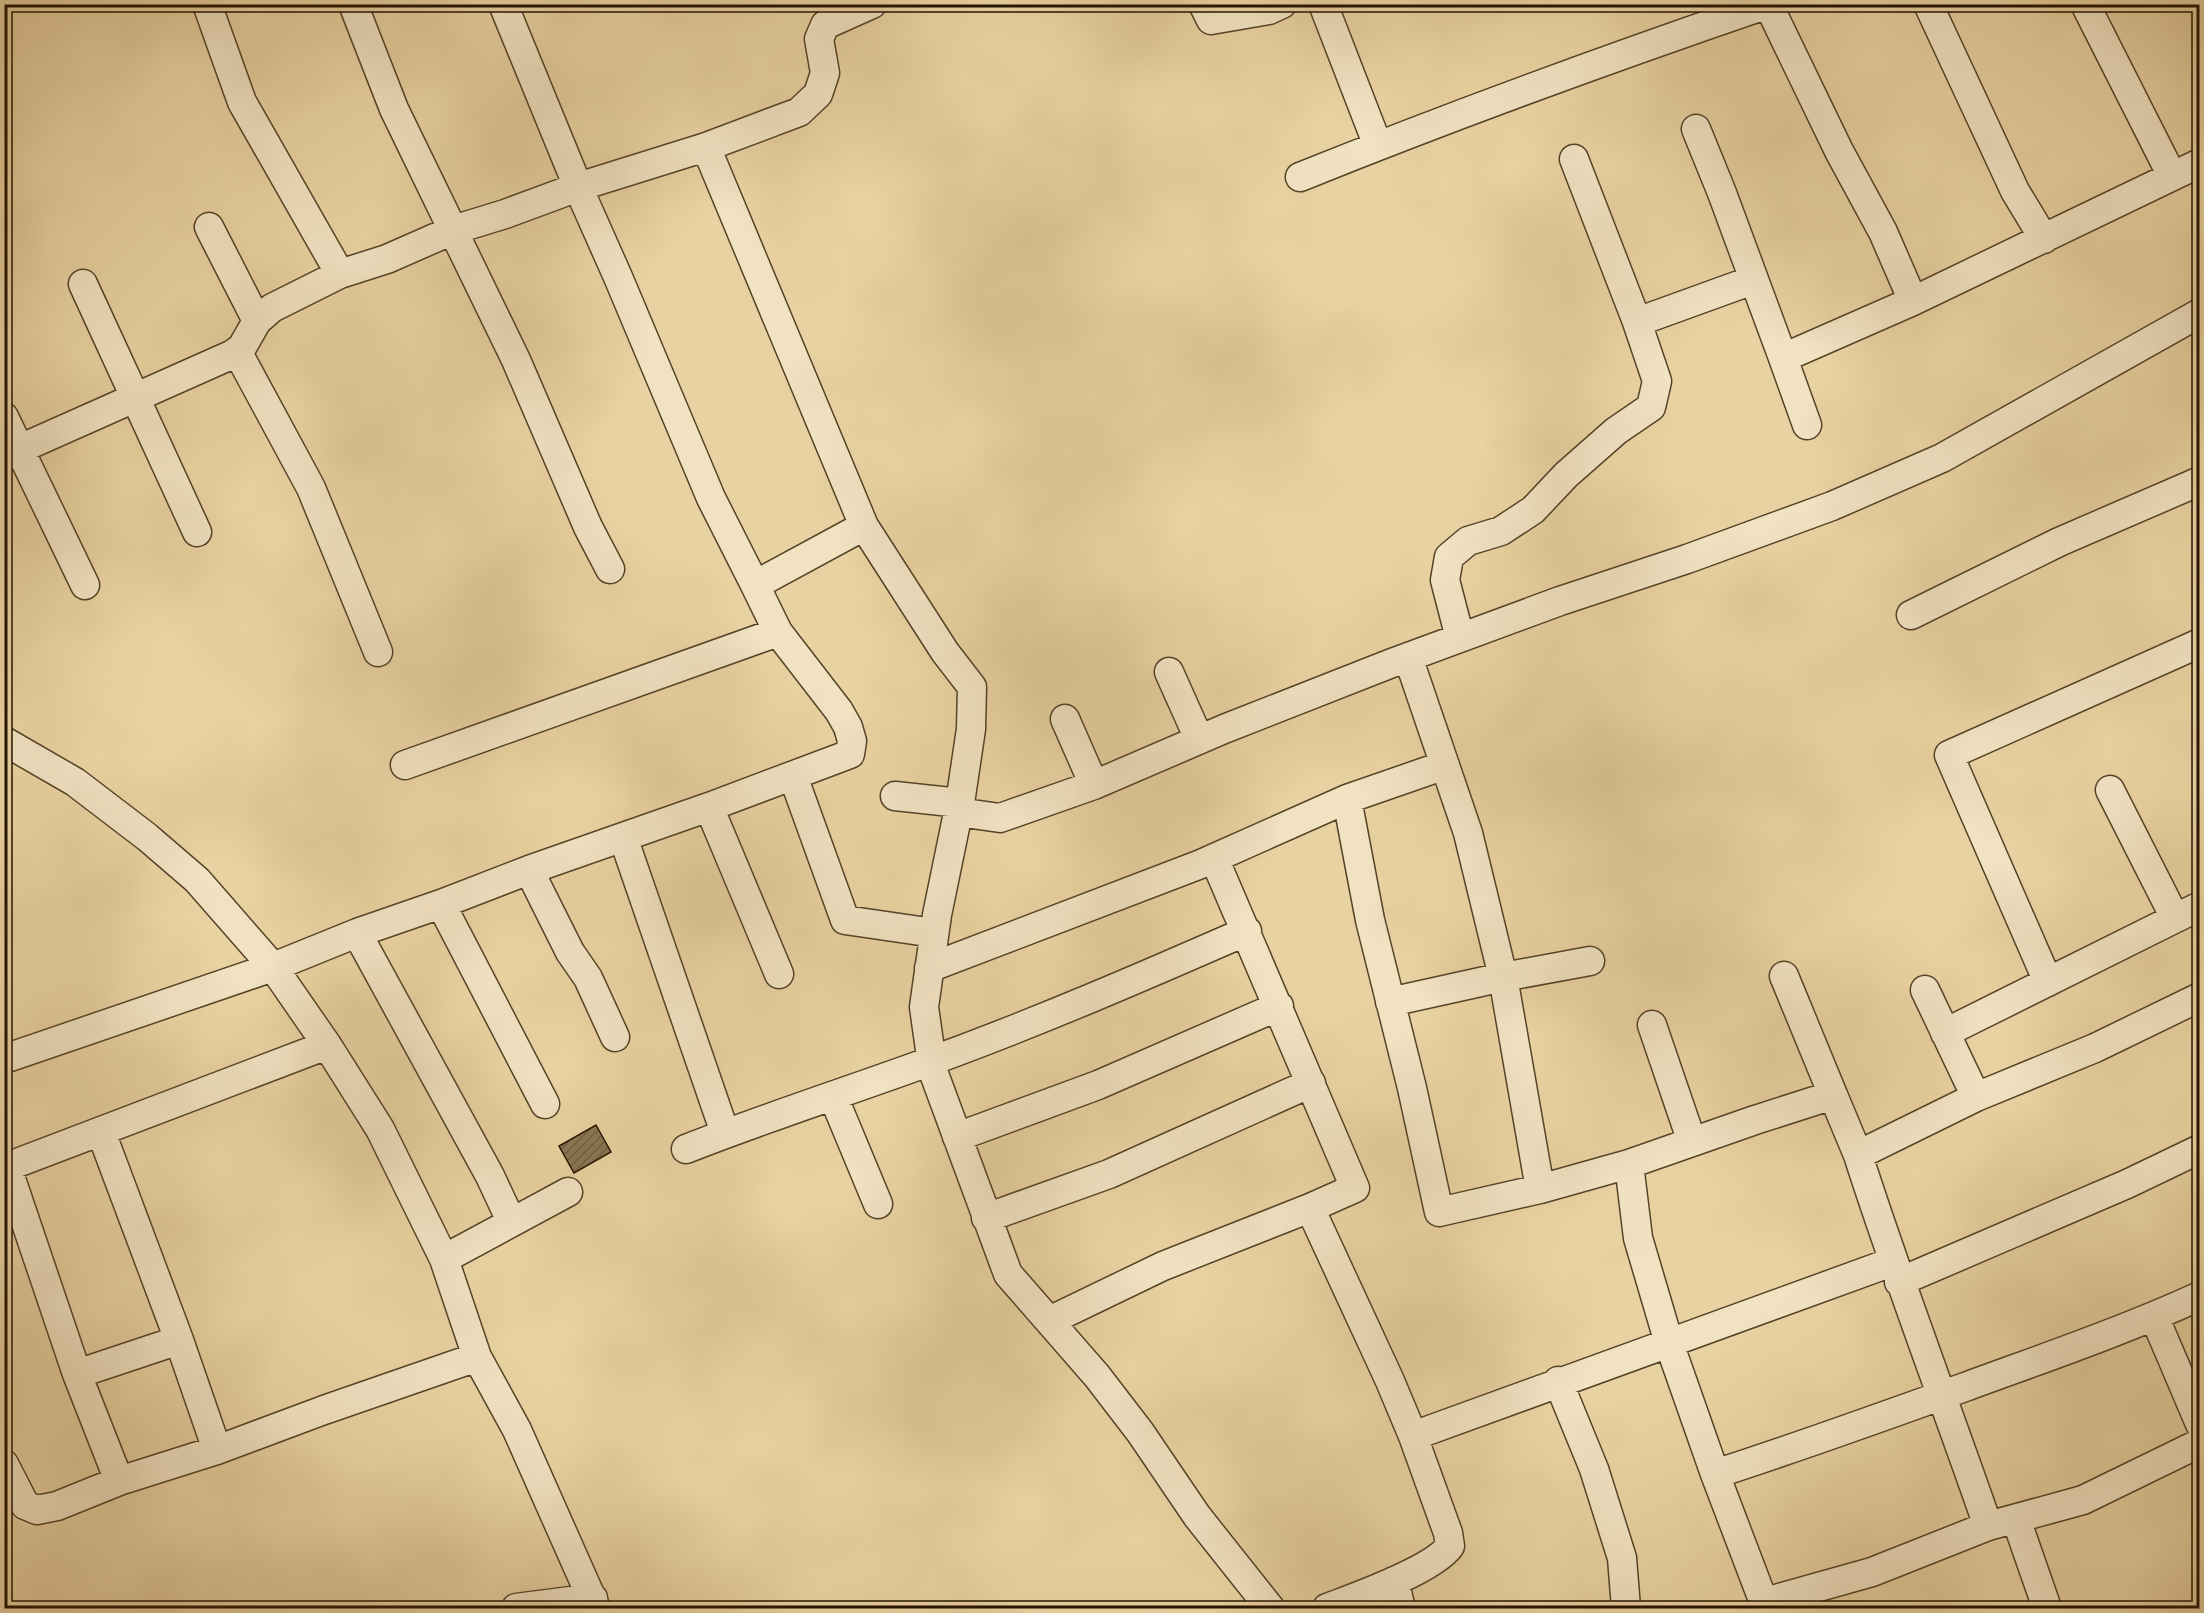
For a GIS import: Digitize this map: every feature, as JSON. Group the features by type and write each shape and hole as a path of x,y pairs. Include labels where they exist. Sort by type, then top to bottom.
{"street":[{"path":"207,4 242,102 340,274"},
{"path":"353,4 394,110 516,360 588,527 610,569"},
{"path":"4,1059 273,967 357,933 850,754 852,741 848,727 839,711 778,632 711,498 578,187 503,4"},
{"path":"1203,4 1211,20 1269,10 1282,4"},
{"path":"1323,4 1378,146"},
{"path":"1300,177 1565,75 1768,4 1839,151 1883,232 1913,301"},
{"path":"1928,4 2015,191 2044,239"},
{"path":"2085,4 2172,176"},
{"path":"12,453 241,349 257,321 272,308 340,274 387,259 453,230 578,187 706,147 799,112 818,94 825,73 819,39 825,25 860,6"},
{"path":"1696,129 1722,193 1807,425"},
{"path":"706,147 864,526 945,652 972,687 971,729 959,808 934,933 924,1007 933,1071 986,1218 1008,1274 1097,1376 1140,1432 1197,1516 1270,1608"},
{"path":"1460,638 1445,580 1449,557 1468,541 1501,531 1533,510 1566,475 1616,431 1651,407 1657,381 1637,322 1574,159"},
{"path":"1783,358 1913,301 2199,163"},
{"path":"209,227 257,321"},
{"path":"1637,322 1753,280"},
{"path":"83,284 197,532"},
{"path":"895,796 1000,818 1094,785 1199,740 1408,657 1560,601 1687,560 1821,510 1941,458 2199,313"},
{"path":"237,351 311,488 378,652"},
{"path":"4,417 12,453 85,585"},
{"path":"1911,615 2059,542 2199,481"},
{"path":"754,585 864,526"},
{"path":"405,765 778,632"},
{"path":"2048,982 1949,755 2199,643"},
{"path":"1408,657 1468,833 1503,977 1540,1189"},
{"path":"1169,672 1199,740"},
{"path":"1065,719 1094,785"},
{"path":"4,741 75,782 197,880 273,967 380,1129 444,1259 477,1357 517,1430 594,1603 516,1608"},
{"path":"929,968 1214,858 1347,799 1445,765"},
{"path":"793,776 844,920 934,933"},
{"path":"1945,1033 2187,912 2110,790"},
{"path":"1347,799 1370,920 1412,1088 1439,1212 1540,1189 1629,1164 1833,1095"},
{"path":"709,807 779,974"},
{"path":"623,837 725,1133"},
{"path":"1049,1321 1163,1266 1310,1208 1354,1188 1279,1006 1214,858"},
{"path":"529,870 570,952 588,978 615,1037"},
{"path":"441,904 545,1104"},
{"path":"686,1149 725,1133 931,1061 1099,996 1247,931"},
{"path":"357,933 490,1176 511,1221"},
{"path":"1390,1002 1590,961"},
{"path":"1784,976 1858,1155 1896,1272 1988,1526"},
{"path":"1925,990 1976,1097"},
{"path":"1858,1155 1976,1097 2094,1048 2199,997"},
{"path":"957,1137 1098,1085 1279,1006"},
{"path":"1652,1024 1692,1142"},
{"path":"119,1481 77,1374 6,1167 327,1046"},
{"path":"986,1218 1109,1174 1311,1083"},
{"path":"833,1096 878,1204"},
{"path":"101,1132 218,1450"},
{"path":"1413,1436 1669,1343 1896,1272 2127,1184 2199,1149"},
{"path":"1629,1164 1638,1238 1669,1343 1715,1474 1766,1605 1872,1572 1988,1526 2083,1500 2199,1443"},
{"path":"444,1259 568,1192"},
{"path":"1310,1208 1413,1436 1448,1533 1450,1546 1444,1554 1394,1581 1327,1608"},
{"path":"1715,1474 1811,1443 1942,1395 2154,1317 2199,1296"},
{"path":"2154,1317 2199,1424"},
{"path":"77,1374 178,1340"},
{"path":"4,1464 25,1505 37,1510 57,1506 119,1481 218,1450 324,1410 477,1357"},
{"path":"1558,1382 1594,1469 1622,1558 1626,1608"},
{"path":"2016,1518 2047,1608"},
{"path":"1394,1581 1401,1608"}],"building":[{"path":"596,1125 611,1152 574,1173 559,1146"}]}
